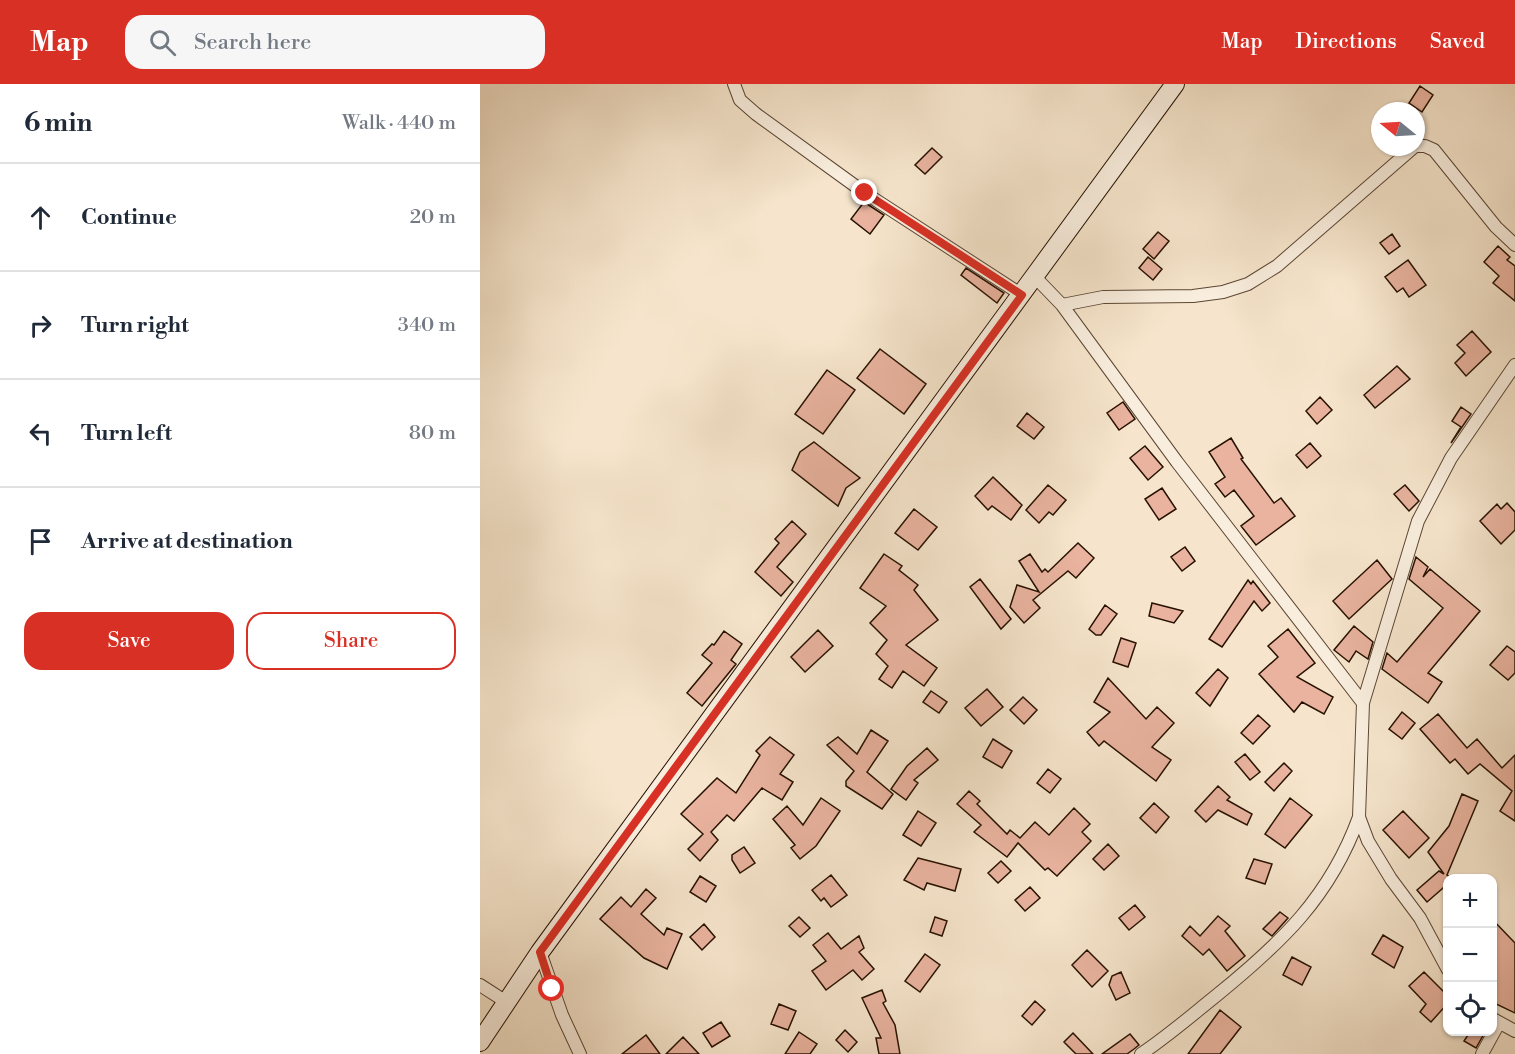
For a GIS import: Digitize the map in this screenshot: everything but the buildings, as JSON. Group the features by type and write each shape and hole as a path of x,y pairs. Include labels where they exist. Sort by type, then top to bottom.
{"street":[{"path":"734,84 740,100 756,114 865,193 1022,295"},
{"path":"480,1042 540,952 1175,84"},
{"path":"1425,146 1434,150 1496,227 1515,245"},
{"path":"1062,305 1103,297 1193,296 1223,292 1248,284 1277,266 1405,156"},
{"path":"1035,278 1062,305 1177,462 1363,703"},
{"path":"1141,1054 1163,1040 1266,955 1308,910 1347,850 1359,818 1363,703 1418,520 1451,458 1515,365"},
{"path":"1359,818 1368,841 1391,879 1420,918 1443,961"},
{"path":"540,952 562,1015 580,1054"},
{"path":"480,985 508,1003"},
{"path":"1497,1022 1515,1031"},
{"path":"1482,1054 1490,1036"}],"route":[{"path":"552,989 540,952 1022,295 865,193"}]}
